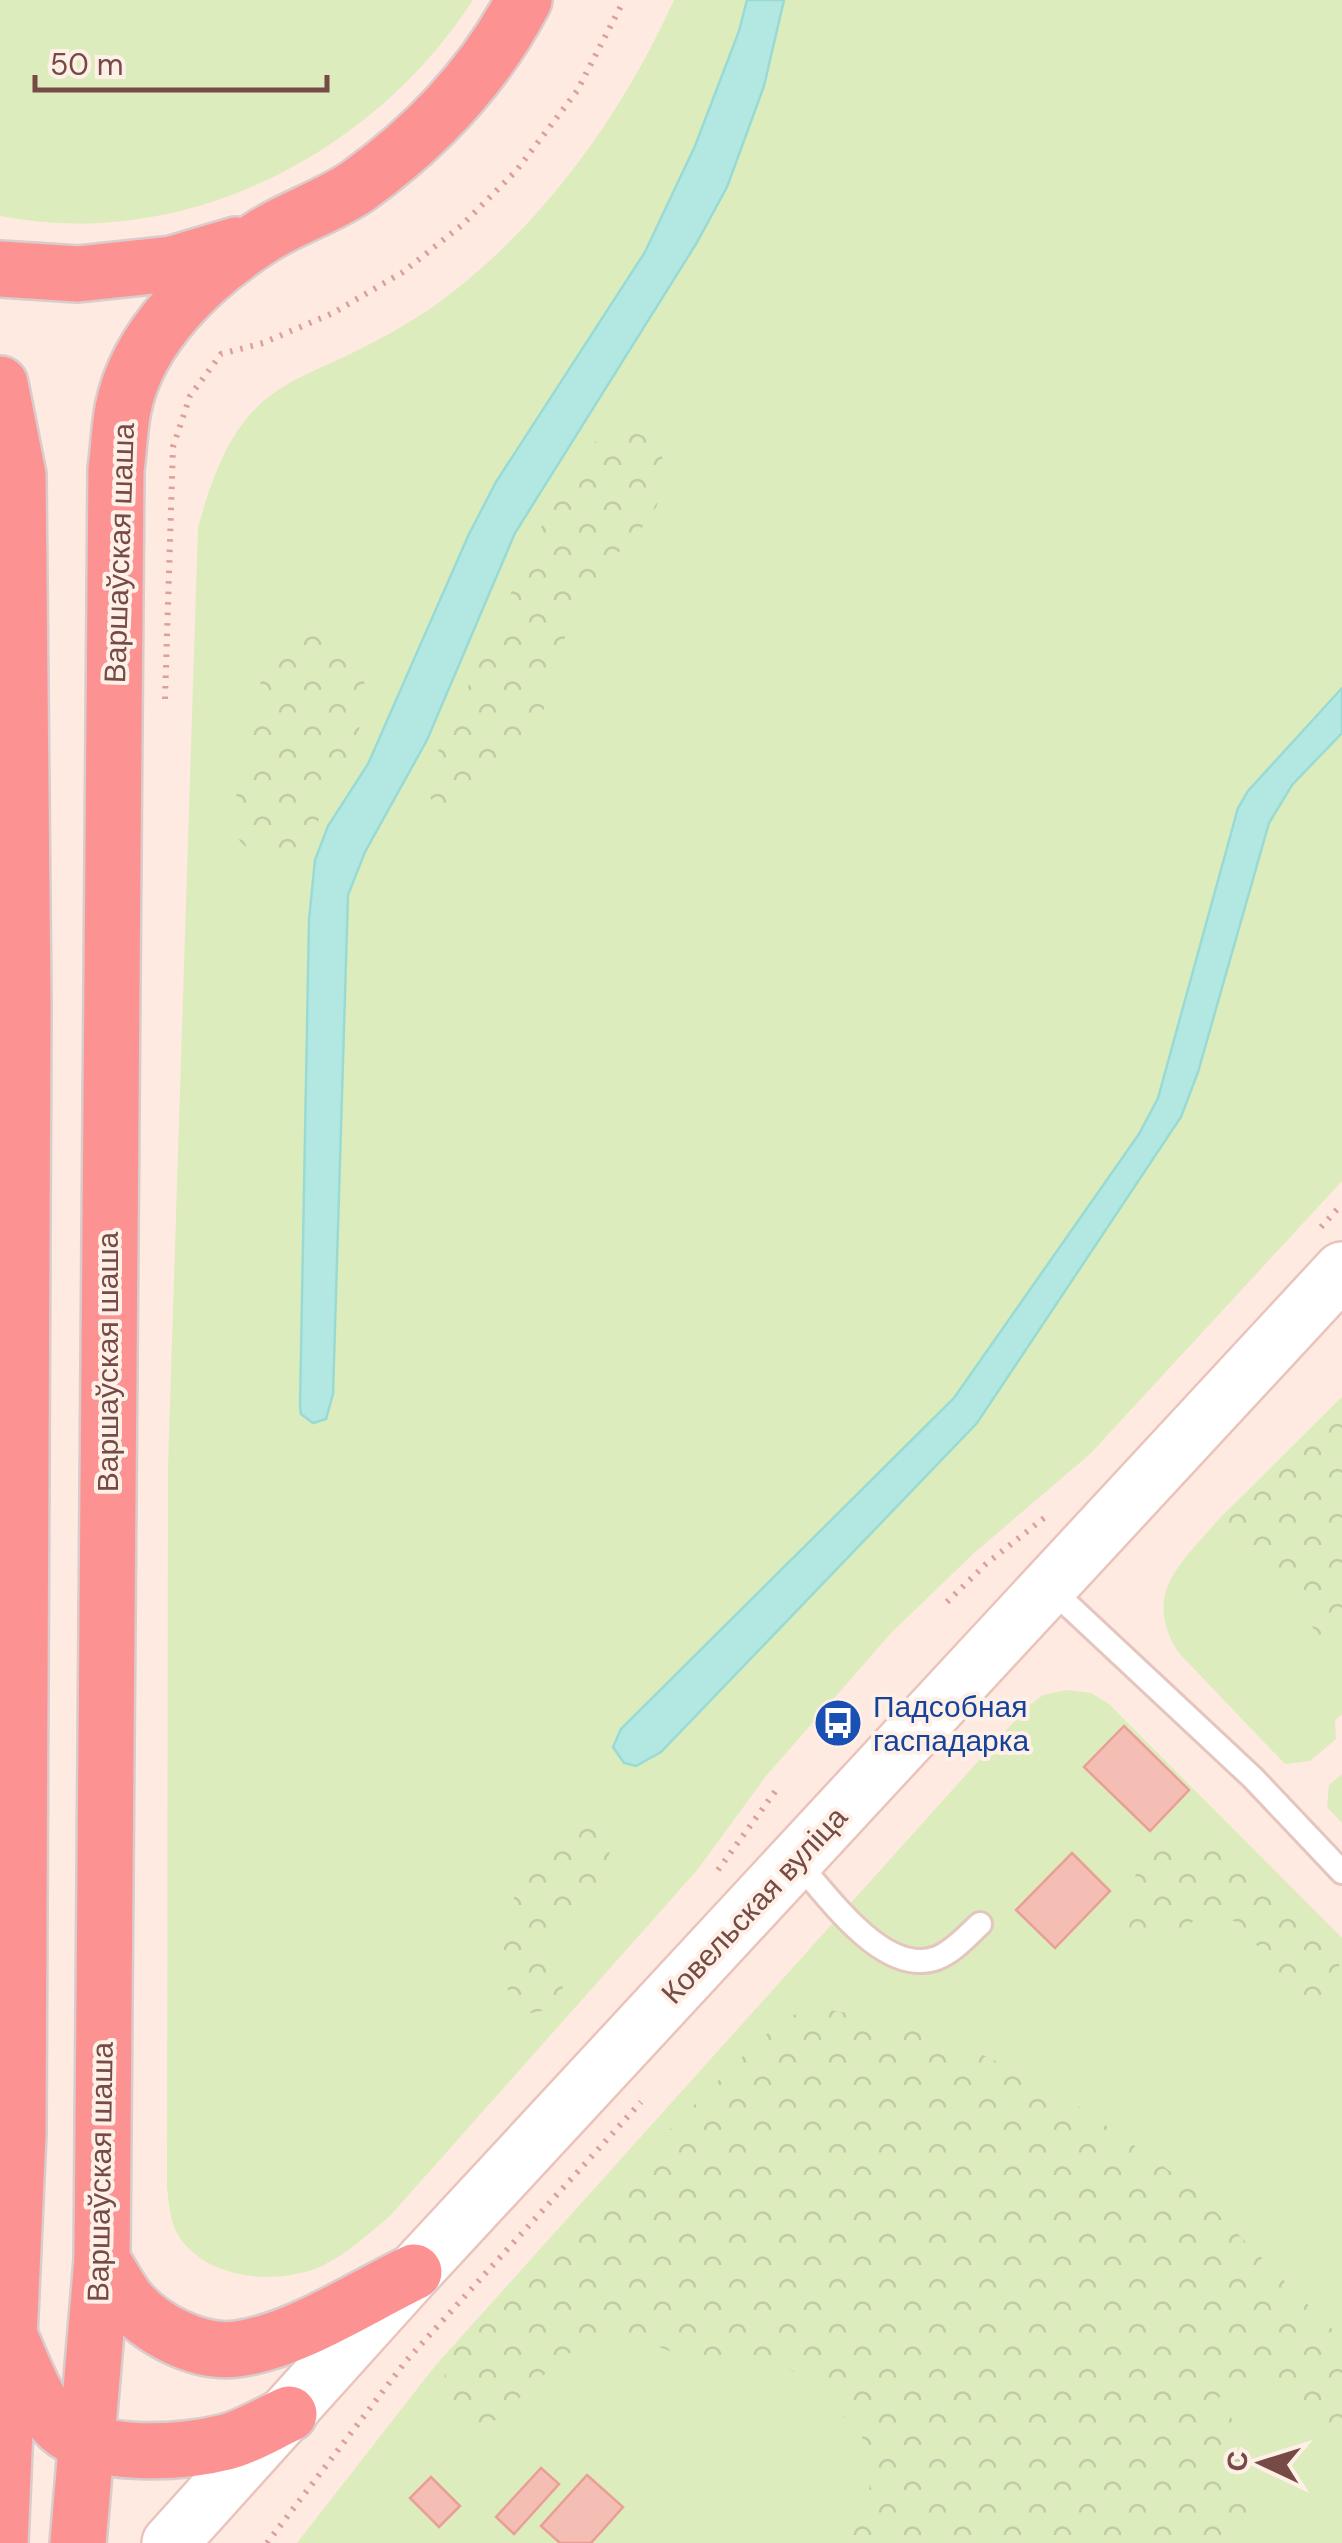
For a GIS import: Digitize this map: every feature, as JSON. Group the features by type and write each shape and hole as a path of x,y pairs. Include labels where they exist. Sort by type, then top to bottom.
{"highway":[{"name":"Варшаўская шаша","path":"0,268 78,274 172,264 262,236 356,187 437,120 504,38 524,0"},
{"name":"Варшаўская шаша","path":"78,2543 102,2260 116,470 124,406 143,354 177,304 262,236"},
{"path":"0,384 18,475 22,987 18,2133 0,2543"},
{"path":"102,2260 128,2302 158,2328 196,2344 234,2350 284,2337 414,2272"},
{"path":"10,2336 33,2390 61,2428 86,2441 128,2450 176,2450 229,2442 290,2414"}],"main road":[{"name":"Ковельская вуліца","path":"170,2543 414,2272 1342,1270"}],"lane":[{"path":"1050,1588 1253,1778 1342,1872"},
{"path":"796,1860 872,1944 906,1960 936,1958 980,1924"}],"path":[{"path":"165,702 173,447 190,396 221,354 264,343 333,313 402,272 462,225 516,171 577,91 624,0"},
{"path":"267,2543 406,2361"}],"green space":[{"path":"0,0 473,0 432,55 383,104 328,146 268,179 205,204 138,219 69,223 0,216"},
{"path":"674,0 1342,0 1342,1181 1090,1454 973,1554 891,1633 766,1776 698,1869 390,2216 322,2266 286,2276 246,2275 209,2263 180,2238 172,2220 167,2187 168,1467 198,528 228,447 258,406 288,384 380,339 437,304 475,274 544,205 603,128"},
{"path":"619,430 646,438 662,455 665,479 656,507 601,573 578,609 565,636 549,697 522,744 469,798 454,805 438,804 424,782 562,482 599,437"},
{"path":"309,635 337,642 355,655 363,675 365,698 361,724 342,773 310,834 286,851 257,852 239,839 234,820 250,747 255,700 276,654 288,643"},
{"path":"1342,1397 1342,1619 1319,1635 1220,1518"},
{"path":"1220,1518 1319,1634 1342,1619 1342,1714 1335,1720 1336,1739 1310,1761 1285,1764 1178,1652 1168,1631 1164,1612 1171,1579"},
{"path":"1067,1690 1091,1693 1109,1704 1342,1938 1342,2543 297,2543 435,2366 1026,1708 1043,1695"},
{"path":"1342,1774 1342,1823 1327,1807 1329,1785"},
{"path":"578,1817 597,1818 611,1830 607,1862 596,1884 552,1921 551,1951 564,1981 559,2008 525,2014 508,1992 502,1943 515,1894 553,1829"},
{"path":"1228,1839 1339,1961 1342,1999 1323,2015 1294,2010 1274,1968 1240,1923 1204,1911 1173,1940 1136,1943 1128,1937 1136,1871 1164,1847"},
{"path":"818,2008 927,2027 1063,2095 1188,2184 1342,2339 1342,2448 1289,2393 1257,2384 1218,2398 1247,2442 1255,2502 1238,2543 848,2543 869,2506 870,2469 862,2436 811,2383 785,2366 752,2357 715,2361 688,2358 630,2336 603,2335 564,2356 496,2420 472,2424 453,2413 446,2369 470,2330 758,2041 790,2016"}],"water":[{"path":"747,0 784,0 764,86 727,187 696,244 515,533 427,740 365,852 348,895 333,1394 326,1419 313,1423 301,1414 300,1406 309,920 315,860 328,826 368,764 469,534 496,482 645,252 695,146"},
{"path":"1342,688 1342,733 1292,785 1269,823 1198,1072 1181,1117 977,1423 661,1752 636,1766 624,1763 613,1747 621,1729 954,1398 1139,1134 1158,1098 1238,808 1248,791"}],"building":[{"path":"1124,1726 1189,1790 1150,1831 1084,1767"},
{"path":"1072,1853 1110,1891 1055,1948 1016,1910"},
{"path":"541,2468 559,2484 514,2534 496,2517"},
{"path":"587,2475 623,2507 591,2543 560,2543 541,2526"},
{"path":"431,2477 460,2506 439,2527 410,2498"}],"place":[{"name":"Падсобная гаспадарка","path":"838,1723"}]}
